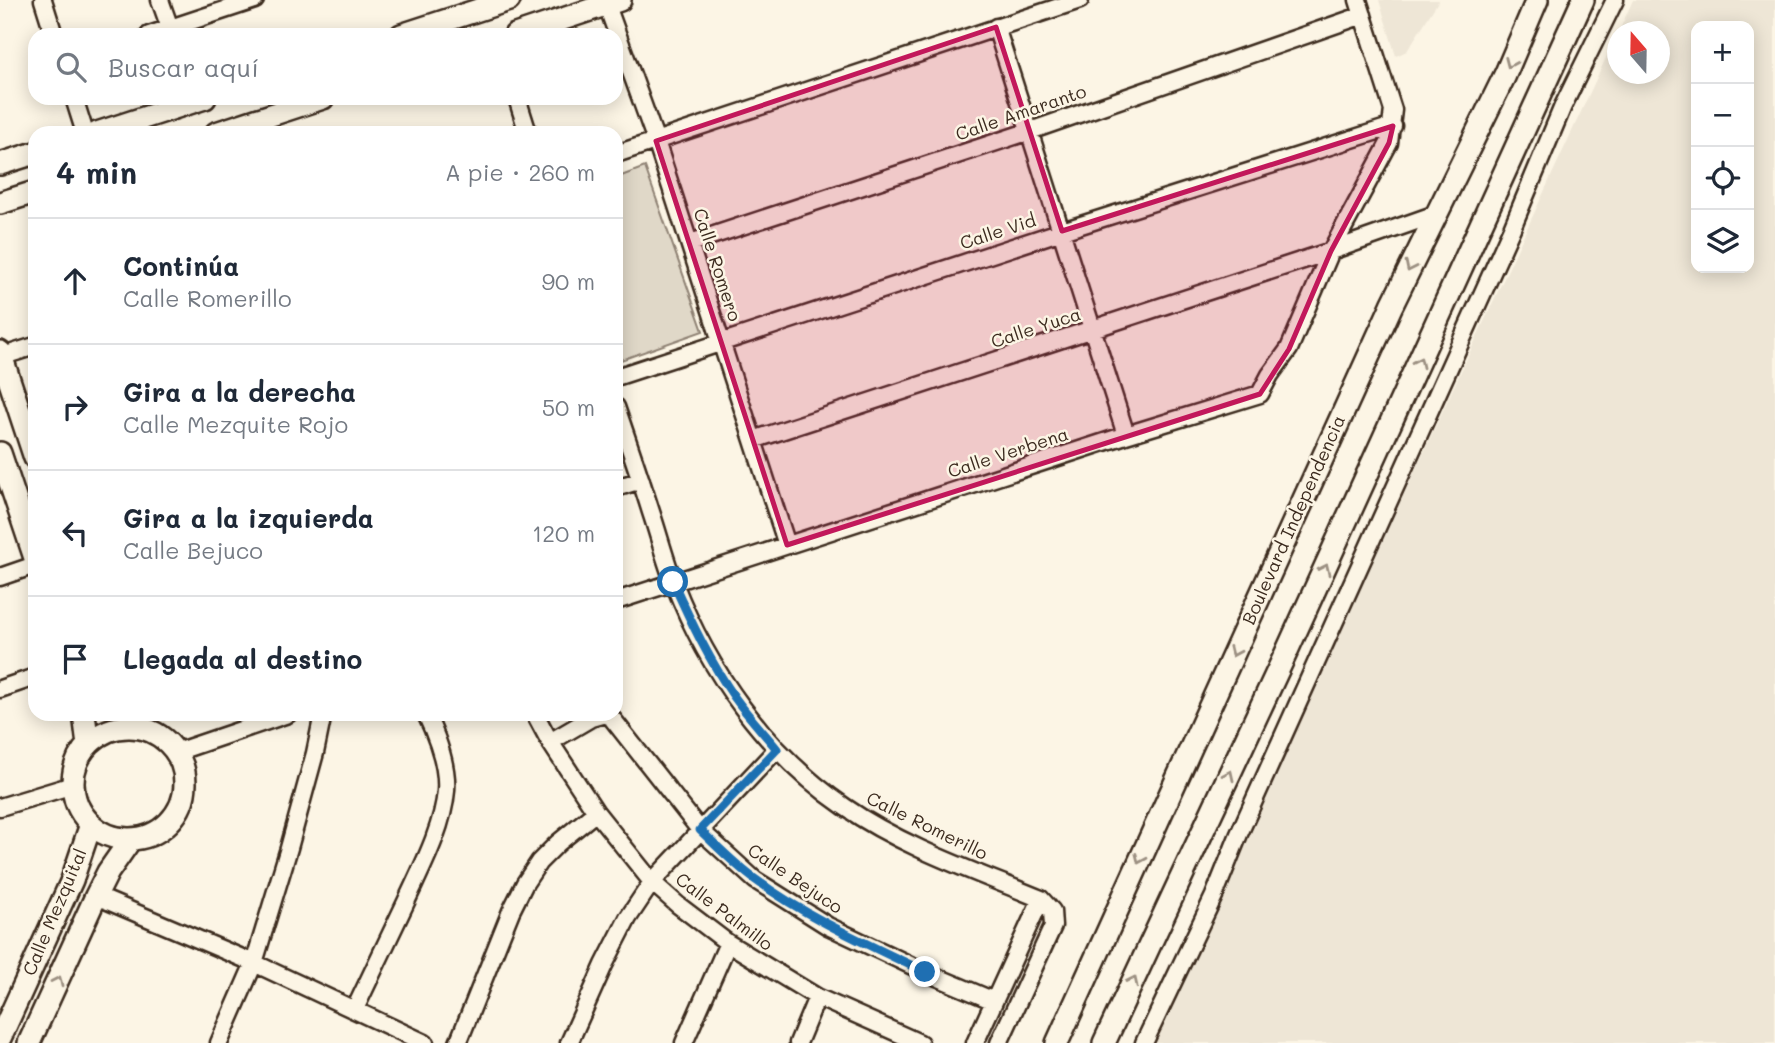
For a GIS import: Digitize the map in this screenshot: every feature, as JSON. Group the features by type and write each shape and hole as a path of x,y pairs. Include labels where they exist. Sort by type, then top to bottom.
{"main road":[{"path":"423,28 509,0"},
{"name":"Boulevard Independencia","path":"1057,1043 1392,305 1505,75 1536,0"},
{"path":"1104,1043 1286,653 1583,0"},
{"path":"535,28 610,2"},
{"path":"119,126 183,105"},
{"path":"237,126 302,105"},
{"path":"0,164 28,155"},
{"path":"0,203 28,194"},
{"path":"1,355 28,437"},
{"path":"2,464 28,538"},
{"path":"85,721 88,745"},
{"path":"135,722 167,742 176,752 183,770 184,790 179,809 167,824 150,835 131,839 116,838 90,824 81,813 75,800 74,771 79,757 88,745 104,734 135,722"},
{"name":"Calle Mezquital","path":"0,1038 72,880 90,824"},
{"name":"Calle Mezquital","path":"29,1043 96,896 131,839"}],"street":[{"path":"43,0 52,28"},
{"path":"160,0 170,28"},
{"path":"173,28 256,0"},
{"path":"623,152 1080,0"},
{"path":"1144,1043 1214,896 1512,228 1563,106 1615,0"},
{"name":"Calle Romero","path":"610,2 619,28"},
{"path":"1360,8 1389,92 1394,110 1393,126"},
{"name":"Calle Amaranto","path":"690,243 1030,131 1360,8"},
{"path":"996,27 1126,435"},
{"name":"Calle Romero","path":"623,41 787,545"},
{"path":"76,105 83,126"},
{"path":"519,105 526,126"},
{"name":"Calle Vid","path":"623,375 1393,126"},
{"name":"Calle Verbena","path":"623,599 1260,394 1289,349 1331,251 1389,143 1393,126"},
{"name":"Calle Yuca","path":"753,440 1093,330 1436,214"},
{"path":"1,355 28,348"},
{"name":"Calle Romerillo","path":"623,427 673,582 691,623 736,699 777,749 824,792 891,834 1041,899"},
{"path":"623,486 641,480"},
{"path":"0,577 28,567"},
{"path":"0,689 28,679"},
{"path":"176,752 267,721"},
{"path":"219,1043 254,962 299,812 322,721"},
{"path":"355,1009 424,863 440,817 446,791 443,763 429,721"},
{"name":"Calle Palmillo","path":"539,721 596,812 652,882 699,922 817,998 920,1043"},
{"name":"Calle Bejuco","path":"550,742 586,721"},
{"name":"Calle Bejuco","path":"614,721 700,830 755,880 828,926 994,1001"},
{"path":"569,1043 628,918 652,882 777,749"},
{"path":"0,807 73,785"},
{"path":"458,1043 525,883 539,862 596,812"},
{"path":"96,896 254,962 425,1043"},
{"path":"975,1043 1041,899 1052,911 1054,926 999,1043"},
{"path":"684,1043 728,943"},
{"path":"798,1043 817,998"}],"highlighted area":[{"path":"996,27 1062,231 1393,126 1389,143 1331,251 1289,349 1260,394 787,545 656,141"}],"shaded area":[{"path":"1379,0 1439,0 1407,51 1396,56"},
{"path":"1633,0 1775,0 1775,1043 1150,1043 1607,56 1607,84 1670,84 1670,21 1624,21"},
{"path":"645,167 703,331 623,359 623,175"}],"route":[{"path":"673,582 711,659 736,699 777,749 700,830 733,862 789,903 828,926 925,972"}]}
